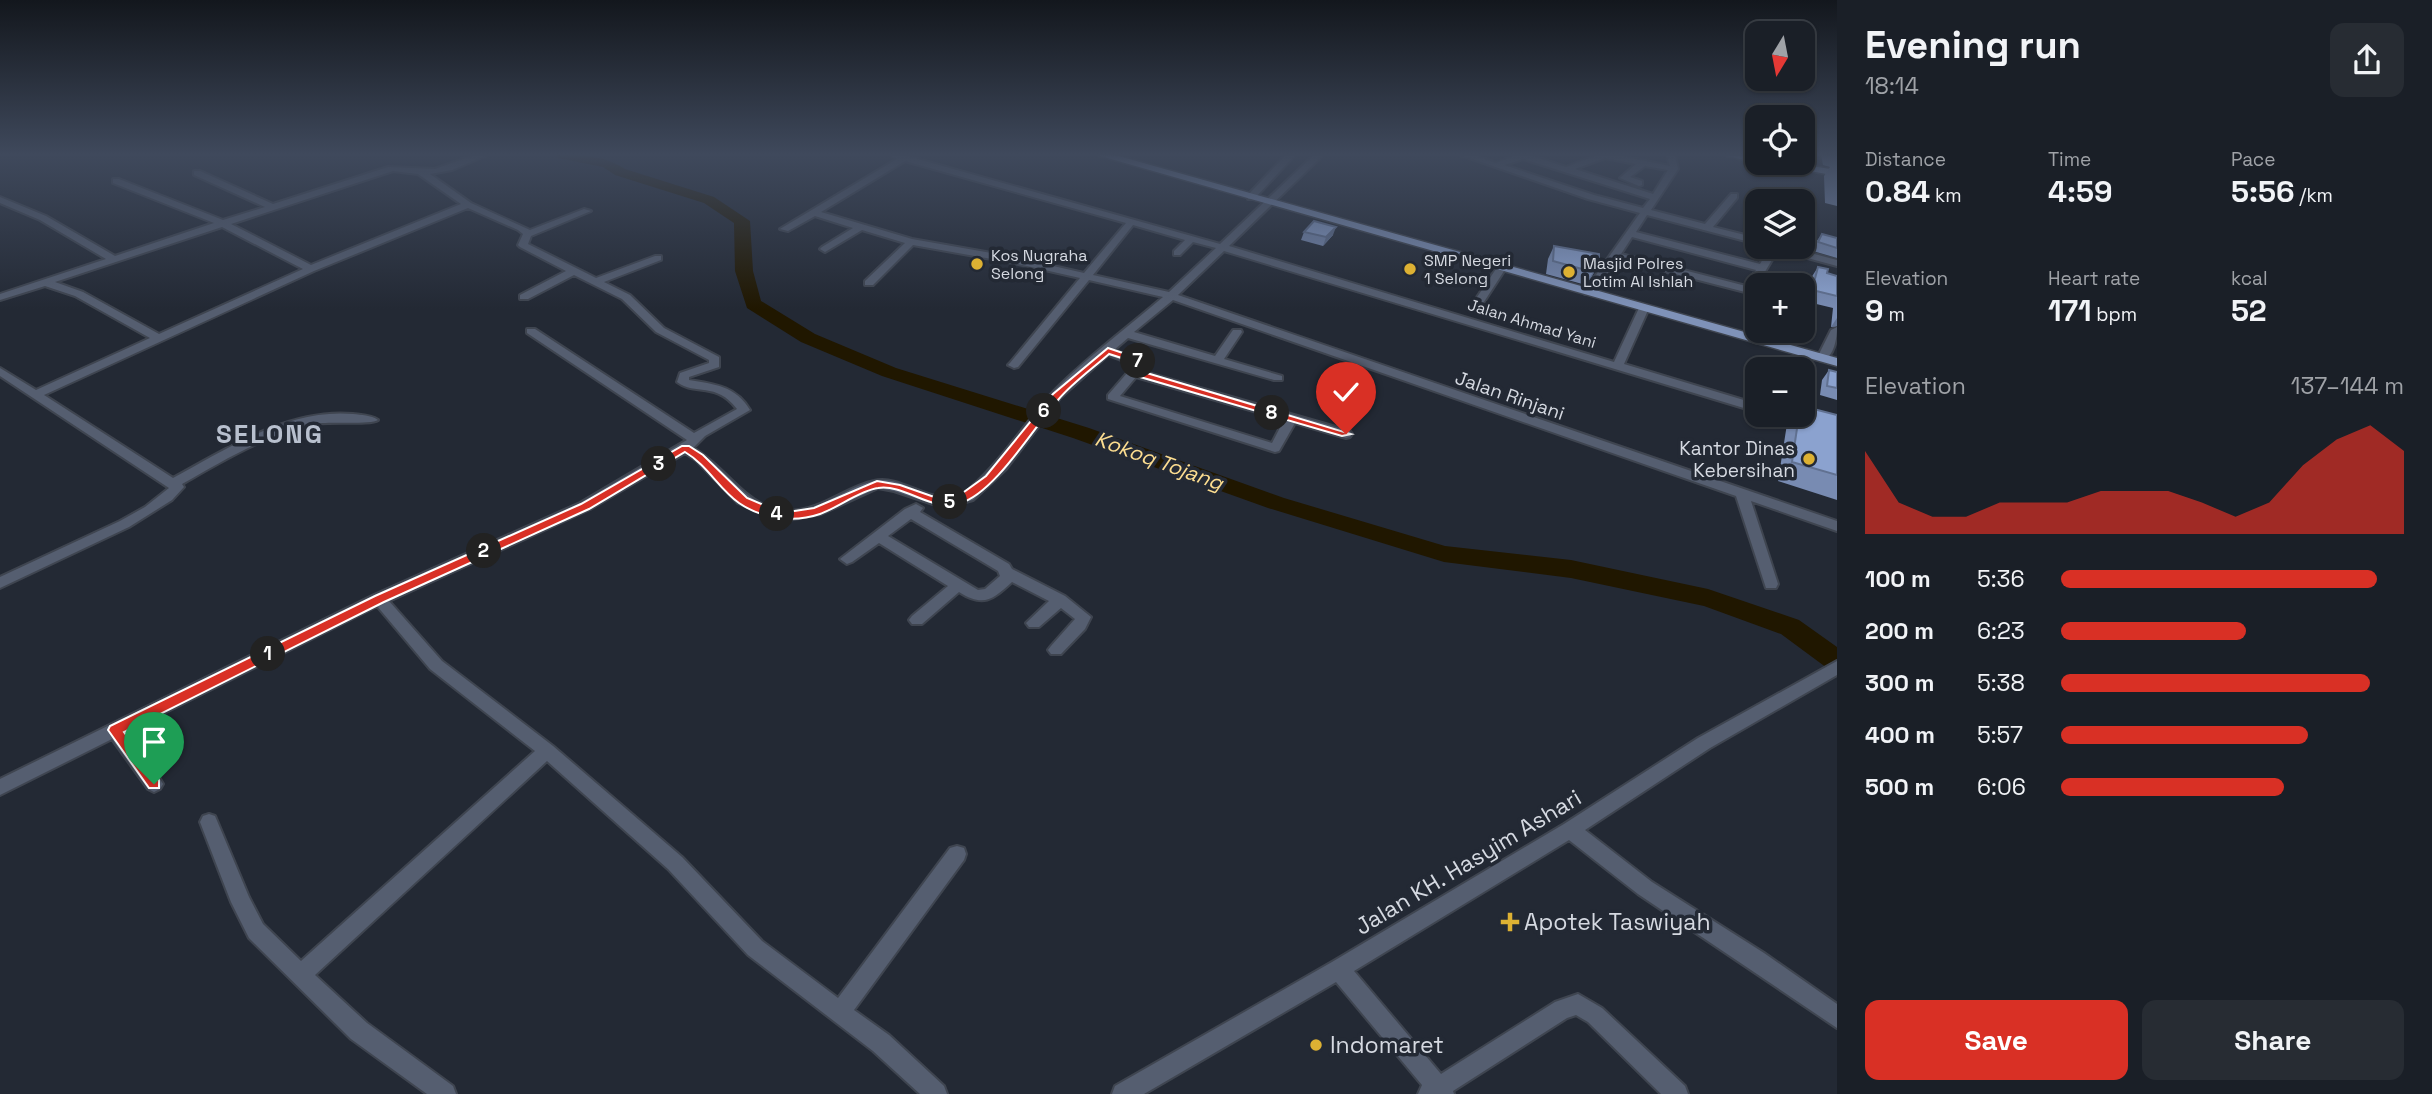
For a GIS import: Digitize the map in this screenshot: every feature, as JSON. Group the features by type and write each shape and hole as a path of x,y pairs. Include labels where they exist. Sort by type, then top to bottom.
{"main road":[{"path":"1284,206 1837,362"}],"street":[{"path":"14,206 43,218 112,258"},
{"path":"179,206 222,223 311,269"},
{"path":"0,297 276,206"},
{"path":"33,394 311,269 465,206"},
{"path":"470,206 522,228 528,234"},
{"path":"785,229 824,206"},
{"name":"Jalan Ahmad Yani","path":"1078,206 1745,404"},
{"path":"531,331 690,443 700,457 743,500 776,514 788,516 816,512 877,484 896,487 928,499 951,502 968,497 990,478 1073,379 1171,296 1266,206"},
{"path":"1623,206 1745,238"},
{"path":"1589,292 1647,206"},
{"path":"1707,228 1726,206"},
{"path":"0,787 379,599 585,506 744,410 740,403 712,386 692,386 683,382 684,375 715,365 715,359 660,330 631,300 523,245 528,234 587,211"},
{"name":"Jalan Rinjani","path":"814,213 911,242 1171,296 1837,526"},
{"path":"1014,365 1132,221"},
{"path":"825,249 861,227"},
{"path":"1629,233 1762,268"},
{"path":"1177,253 1192,238"},
{"path":"869,283 911,242"},
{"path":"1615,255 1745,290 1752,289 1768,259"},
{"path":"1815,257 1837,263"},
{"path":"594,282 658,258"},
{"path":"1476,306 1501,268"},
{"path":"524,298 573,271"},
{"path":"44,282 79,294 160,339"},
{"path":"1618,366 1644,308"},
{"path":"1824,358 1836,330"},
{"path":"1217,360 1237,332"},
{"path":"1128,334 1279,378"},
{"path":"1108,351 1138,361 1140,367 1112,397 1275,448 1291,419"},
{"path":"0,371 177,487 176,491 131,520 0,583"},
{"path":"1133,372 1346,434"},
{"path":"172,484 230,452 305,422 338,416 372,420"},
{"path":"1815,425 1837,432"},
{"path":"1742,493 1771,584"},
{"path":"847,559 928,499"},
{"path":"910,512 1079,613 1083,621 1056,650"},
{"path":"878,536 976,596 984,597 1008,573"},
{"path":"917,620 958,585"},
{"path":"379,599 425,654 448,676 547,751 675,863 755,948 881,1044 936,1094"},
{"path":"1034,623 1060,600"},
{"name":"Jalan KH. Hasyim Ashari","path":"1123,1094 1339,969 1570,830 1704,743 1831,670"},
{"path":"115,730 154,784"},
{"path":"300,975 547,751"},
{"path":"209,822 248,918 256,931 359,1031 445,1094"},
{"path":"1570,830 1645,888 1757,960 1837,1017"},
{"path":"840,1012 957,854"},
{"path":"1339,969 1437,1092 1562,1009 1578,1004 1595,1015 1677,1094"}],"building":[{"path":"1314,221 1336,227 1326,237 1304,232"},
{"path":"1822,234 1837,238 1837,248 1818,242"},
{"path":"1554,246 1599,254 1599,263 1593,272 1553,261"},
{"path":"1818,267 1828,269 1827,273 1837,276 1837,296 1815,291"},
{"path":"1829,370 1837,372 1837,388 1827,386"},
{"path":"1815,409 1837,415 1837,475 1792,462 1797,427 1815,427"}],"waterway":[{"name":"Kokoq Tojang","path":"719,206 742,221 744,271 753,304 808,338 889,372 1081,433 1276,503 1444,554 1571,569 1708,598 1790,627 1837,661"}],"place":[{"name":"Kos Nugraha Selong","path":"977,264"},
{"name":"SMP Negeri 1 Selong","path":"1410,269"},
{"name":"Masjid Polres Lotim Al Ishlah","path":"1569,272"},
{"name":"Kantor Dinas Kebersihan","path":"1809,459"},
{"name":"Apotek Taswiyah","path":"1510,922"},
{"name":"Indomaret","path":"1316,1045"}],"district":[{"name":"SELONG","path":"270,434"}],"route":[{"path":"154,784 115,730 379,599 507,540 553,522 645,473 685,448 700,457 722,482 743,500 760,510 776,514 788,516 816,512 877,484 886,484 936,501 951,502 968,497 990,478 1056,396 1108,351 1141,363 1133,372 1346,434"}]}
